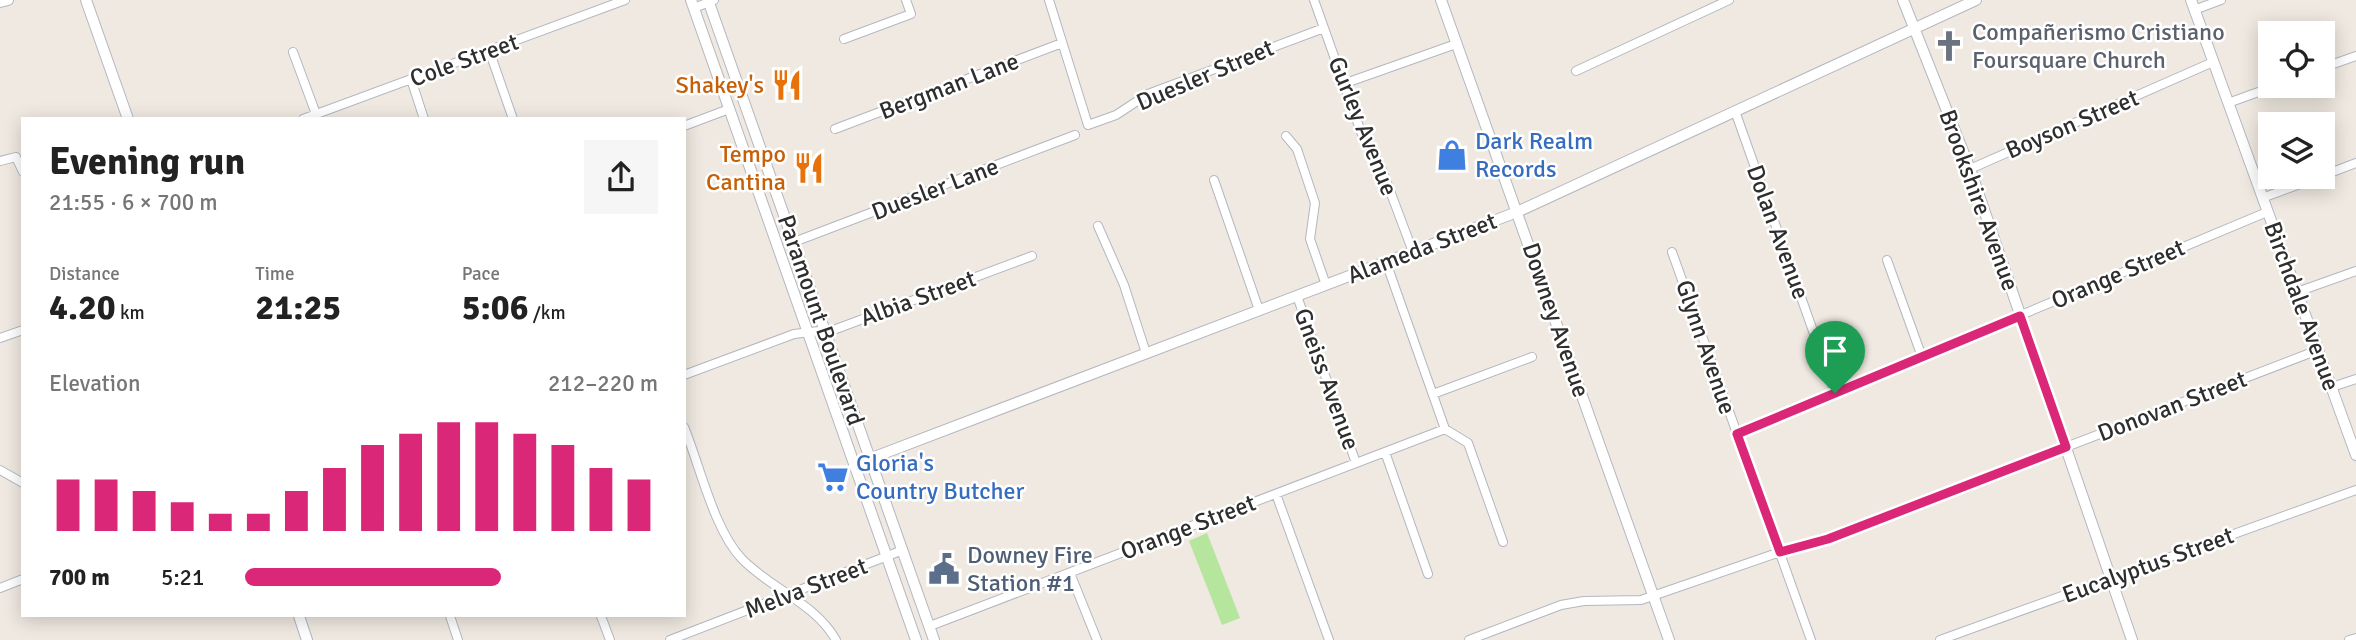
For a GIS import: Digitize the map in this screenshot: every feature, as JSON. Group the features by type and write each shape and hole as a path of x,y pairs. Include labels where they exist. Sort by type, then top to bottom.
{"street":[{"path":"0,2 8,0"},
{"path":"86,0 127,117"},
{"name":"Cole Street","path":"308,117 625,0"},
{"path":"844,39 911,15 906,0"},
{"name":"Gurley Avenue","path":"1314,0 1363,136 1382,169 1413,251"},
{"name":"Downey Avenue","path":"1441,0 1669,640"},
{"path":"1576,71 1729,0"},
{"name":"Brookshire Avenue","path":"1903,0 1970,169 2132,640"},
{"name":"Alameda Street","path":"856,464 1517,212 1976,0"},
{"path":"2193,5 2221,0"},
{"path":"692,4 710,1"},
{"name":"Paramount Boulevard","path":"710,1 934,640"},
{"path":"1051,1 1062,43"},
{"name":"Paramount Boulevard","path":"692,4 916,640"},
{"name":"Birchdale Avenue","path":"2193,5 2356,455"},
{"name":"Duesler Street","path":"1062,43 1088,125 1116,115 1148,94 1324,28"},
{"name":"Bergman Lane","path":"835,129 1062,43"},
{"path":"1343,84 1456,44"},
{"path":"489,50 512,117"},
{"path":"293,52 316,114"},
{"path":"2335,63 2356,56"},
{"name":"Boyson Street","path":"1970,169 2214,62"},
{"path":"411,79 423,117"},
{"path":"2228,103 2258,92"},
{"path":"686,125 729,109"},
{"name":"Dolan Avenue","path":"1735,111 1835,393"},
{"name":"Duesler Lane","path":"794,242 1074,135"},
{"name":"Gneiss Avenue","path":"1286,136 1297,149 1315,203 1310,239 1326,285"},
{"path":"0,161 16,157 21,168"},
{"path":"2335,171 2356,163"},
{"path":"1214,180 1259,310"},
{"path":"2262,198 2286,189"},
{"name":"Orange Street","path":"1737,434 2267,212"},
{"path":"1098,226 1124,285 1146,353"},
{"name":"Glynn Avenue","path":"1672,252 1811,640"},
{"name":"Albia Street","path":"686,374 808,332 836,328 1032,256"},
{"path":"1887,260 1922,357"},
{"path":"1385,262 1446,429 1468,443 1503,542"},
{"path":"2297,292 2356,271"},
{"name":"Gneiss Avenue","path":"1297,296 1356,463"},
{"path":"0,338 21,331"},
{"name":"Donovan Street","path":"1469,640 1561,605 1584,601 1641,600 1780,552 1828,539 2318,349"},
{"path":"1433,394 1532,356"},
{"path":"2332,387 2356,379"},
{"name":"Orange Street","path":"930,626 1446,429"},
{"path":"686,432 730,544 752,568 818,616 835,640"},
{"name":"Gneiss Avenue","path":"1385,452 1428,574"},
{"path":"0,470 21,482"},
{"name":"Eucalyptus Street","path":"1940,640 2356,490"},
{"path":"1276,494 1329,640"},
{"name":"Melva Street","path":"670,640 903,550"},
{"path":"1070,573 1097,640"},
{"path":"0,588 21,580"},
{"path":"905,608 922,625 930,626"},
{"path":"299,617 307,640"},
{"path":"450,617 458,640"},
{"path":"601,617 610,640"},
{"path":"2349,640 2356,638"}],"green space":[{"path":"1207,533 1240,618 1222,625 1189,541"}],"place":[{"name":"Compañerismo Cristiano Foursquare Church","path":"1949,46"},
{"name":"Shakey's","path":"787,85"},
{"name":"Dark Realm Records","path":"1452,155"},
{"name":"Tempo Cantina","path":"809,168"},
{"name":"Gloria's Country Butcher","path":"833,477"},
{"name":"Downey Fire Station #1","path":"944,569"}],"route":[{"path":"2020,316 2066,447 1828,539 1780,552 1737,434 1835,393 2020,316"}]}
